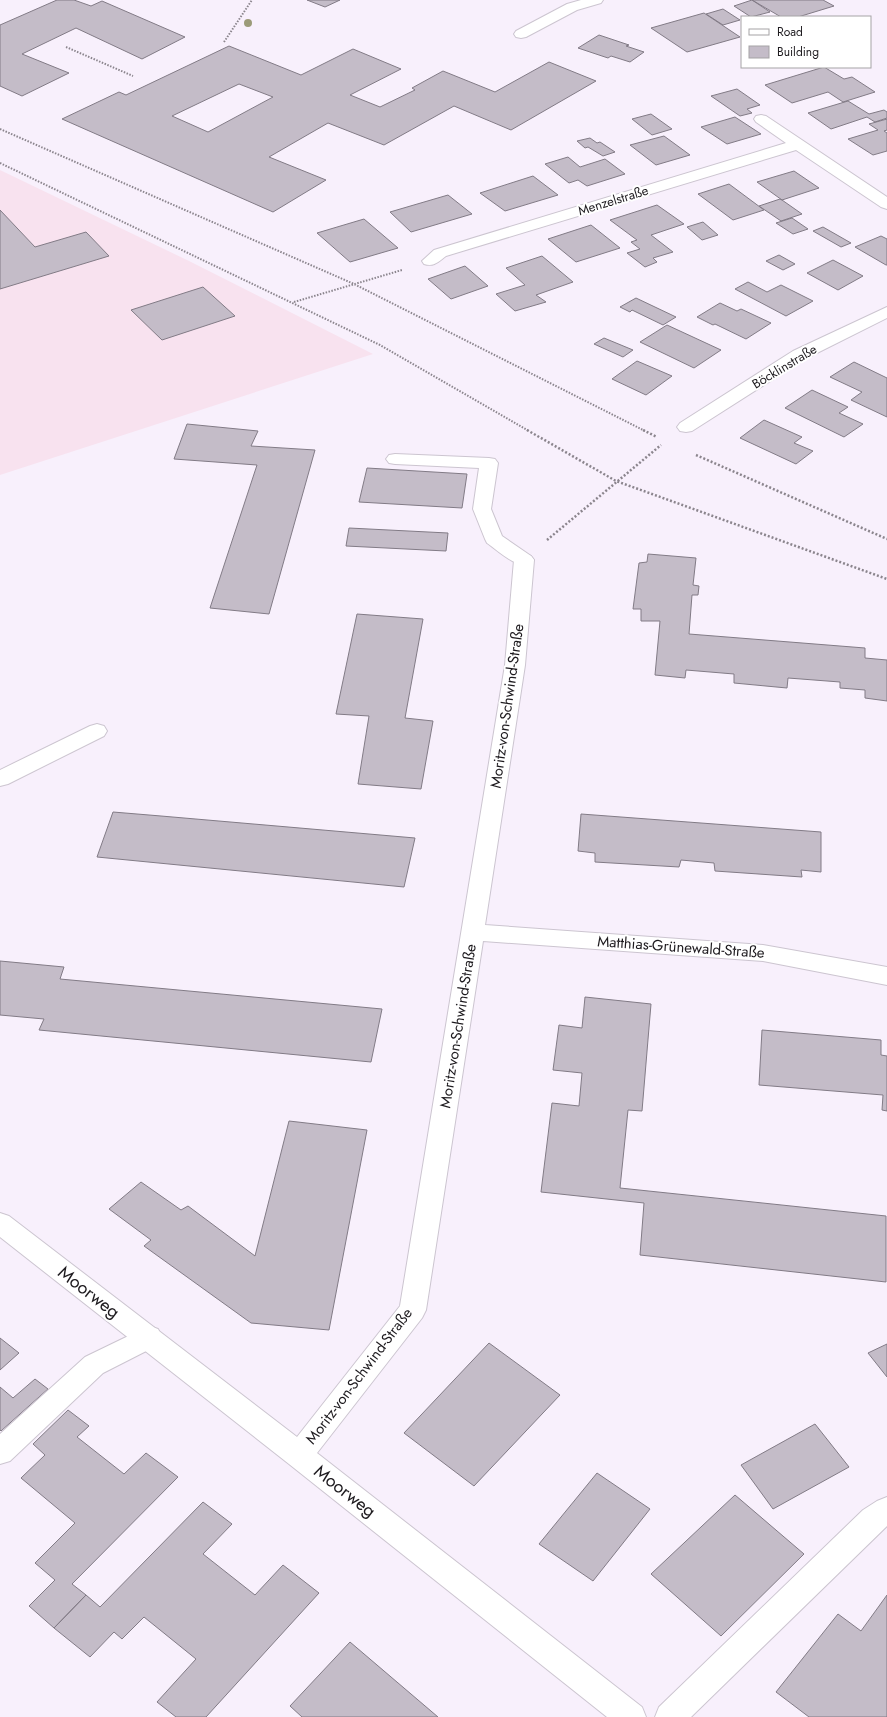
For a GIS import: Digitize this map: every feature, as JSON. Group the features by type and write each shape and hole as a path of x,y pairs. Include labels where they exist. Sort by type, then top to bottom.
{"street":[{"path":"520,34 572,7 596,0"},
{"path":"761,119 887,204"},
{"name":"Menzelstraße","path":"430,261 440,253 798,144"},
{"name":"Böcklinstraße","path":"686,427 799,355 887,312"},
{"path":"395,459 489,464 482,509 494,539 524,560"},
{"name":"Moritz-von-Schwind-Straße","path":"299,1455 413,1310 515,665 524,560"},
{"path":"0,780 96,731"},
{"name":"Matthias-Grünewald-Straße","path":"473,932 762,953 887,976"},
{"name":"Moorweg","path":"0,1223 299,1455 631,1717"},
{"path":"0,1452 94,1365 149,1338"},
{"path":"670,1717 873,1519 887,1510"}],"path":[{"path":"224,42 252,0"},
{"path":"66,47 133,76"},
{"path":"0,129 354,284 666,441"},
{"path":"0,163 294,302 380,345 616,482 887,580"},
{"path":"294,302 430,261"},
{"path":"524,560 616,482 666,441 686,427"},
{"path":"694,454 887,538"}],"shaded area":[{"path":"0,170 189,261 373,354 0,475"}],"building":[{"path":"57,0 74,0 91,6 102,1 185,37 142,59 76,28 22,54 69,73 22,96 0,86 0,25"},
{"path":"307,0 340,0 325,7"},
{"path":"752,0 823,0 834,6 801,16 779,16"},
{"path":"752,0 770,12 749,16 734,6"},
{"path":"723,9 740,20 723,25 706,14"},
{"path":"704,13 740,37 687,52 651,28"},
{"path":"599,35 629,45 626,46 644,52 630,62 611,56 608,58 578,48"},
{"path":"229,46 301,75 353,49 401,69 350,95 380,107 415,90 412,88 443,71 495,92 549,62 596,81 511,130 454,106 384,145 328,123 269,157 326,180 273,212 62,119 119,92 126,95","holes":["239,84 273,97 208,132 172,116"]},
{"path":"821,68 826,68 844,79 852,77 875,92 843,102 828,92 792,103 765,85"},
{"path":"737,89 760,105 747,109 752,113 740,116 711,96"},
{"path":"848,101 869,114 884,110 887,112 887,118 875,122 867,117 831,129 808,113"},
{"path":"651,114 672,129 652,135 632,119"},
{"path":"735,117 761,134 727,144 701,127"},
{"path":"887,119 887,130 884,131 887,133 887,151 873,155 848,139 878,130 869,124"},
{"path":"664,136 690,155 656,165 630,145"},
{"path":"590,138 597,143 600,142 615,152 603,156 588,147 585,148 577,141"},
{"path":"568,157 580,167 605,159 625,174 587,186 578,180 569,183 545,164"},
{"path":"794,171 819,188 782,200 757,182"},
{"path":"533,176 558,195 505,211 480,193"},
{"path":"729,184 764,210 733,220 698,194"},
{"path":"448,195 472,214 411,232 390,212"},
{"path":"780,199 802,214 781,221 759,206"},
{"path":"657,205 684,224 651,235 673,252 653,258 657,262 645,267 627,253 640,249 631,242 637,240 610,220"},
{"path":"0,210 35,247 86,232 109,256 0,289"},
{"path":"792,218 808,229 793,234 776,223"},
{"path":"364,219 398,248 350,262 317,233"},
{"path":"703,222 718,235 702,240 687,227"},
{"path":"591,225 620,248 576,262 548,239"},
{"path":"823,227 851,243 841,247 813,231"},
{"path":"881,236 887,239 887,265 855,247"},
{"path":"779,255 795,264 783,270 766,261"},
{"path":"542,256 573,282 536,295 546,302 515,311 496,294 525,285 506,268"},
{"path":"833,260 863,276 838,290 807,273"},
{"path":"465,266 488,286 451,299 428,279"},
{"path":"748,282 767,292 781,285 813,301 786,316 735,289"},
{"path":"203,287 235,316 162,340 131,310"},
{"path":"636,298 676,317 663,325 632,310 630,312 620,307"},
{"path":"720,303 737,311 741,309 771,323 746,339 697,317"},
{"path":"667,325 721,350 694,368 640,342"},
{"path":"604,338 633,350 623,357 594,344"},
{"path":"637,361 672,376 646,395 612,379"},
{"path":"854,362 887,378 887,417 851,400 862,392 830,377"},
{"path":"812,390 848,407 839,413 863,424 844,437 785,408"},
{"path":"764,420 802,437 794,443 813,451 796,464 740,438"},
{"path":"187,424 258,431 251,446 315,450 269,614 210,608 257,465 174,459"},
{"path":"367,468 467,474 462,508 359,502"},
{"path":"349,528 448,533 446,551 346,546"},
{"path":"648,554 696,558 693,585 699,586 698,595 692,595 689,634 865,648 865,658 887,660 887,701 865,698 865,690 840,688 840,682 788,678 787,688 734,683 734,674 686,670 685,678 655,675 660,621 641,621 641,609 633,609 639,563 647,562"},
{"path":"357,614 423,619 405,718 433,721 421,789 358,784 369,716 336,714"},
{"path":"113,812 415,838 404,887 97,857"},
{"path":"581,814 821,832 821,872 801,870 802,877 715,871 714,863 681,860 679,867 595,862 595,853 578,851"},
{"path":"0,961 64,967 60,979 382,1009 371,1062 39,1030 44,1019 0,1015"},
{"path":"585,997 651,1004 642,1111 628,1110 620,1188 886,1216 886,1282 640,1255 644,1203 541,1192 552,1103 579,1106 582,1073 553,1070 559,1025 582,1028"},
{"path":"762,1030 881,1040 881,1055 887,1056 887,1111 882,1110 883,1095 759,1085"},
{"path":"289,1121 367,1130 329,1330 251,1323 144,1246 151,1240 109,1209 141,1182 181,1210 188,1206 255,1256"},
{"path":"0,1338 19,1353 0,1370"},
{"path":"489,1343 560,1395 474,1486 404,1433"},
{"path":"887,1344 887,1377 868,1353"},
{"path":"35,1379 48,1389 1,1431 0,1387 13,1398"},
{"path":"68,1410 89,1426 77,1437 124,1474 146,1453 178,1477 72,1584 86,1595 54,1628 29,1606 55,1580 35,1563 75,1523 21,1478 45,1455 33,1444"},
{"path":"815,1424 849,1467 773,1509 741,1465"},
{"path":"597,1473 650,1509 593,1581 539,1544"},
{"path":"735,1495 804,1554 721,1636 651,1574"},
{"path":"203,1502 232,1524 203,1554 255,1595 283,1565 319,1593 206,1717 176,1717 157,1702 196,1659 144,1617 122,1639 114,1632 90,1657 54,1628 86,1595 100,1607"},
{"path":"887,1595 887,1717 809,1717 776,1692 838,1614 861,1631"},
{"path":"350,1642 438,1717 302,1717 290,1706"}]}
